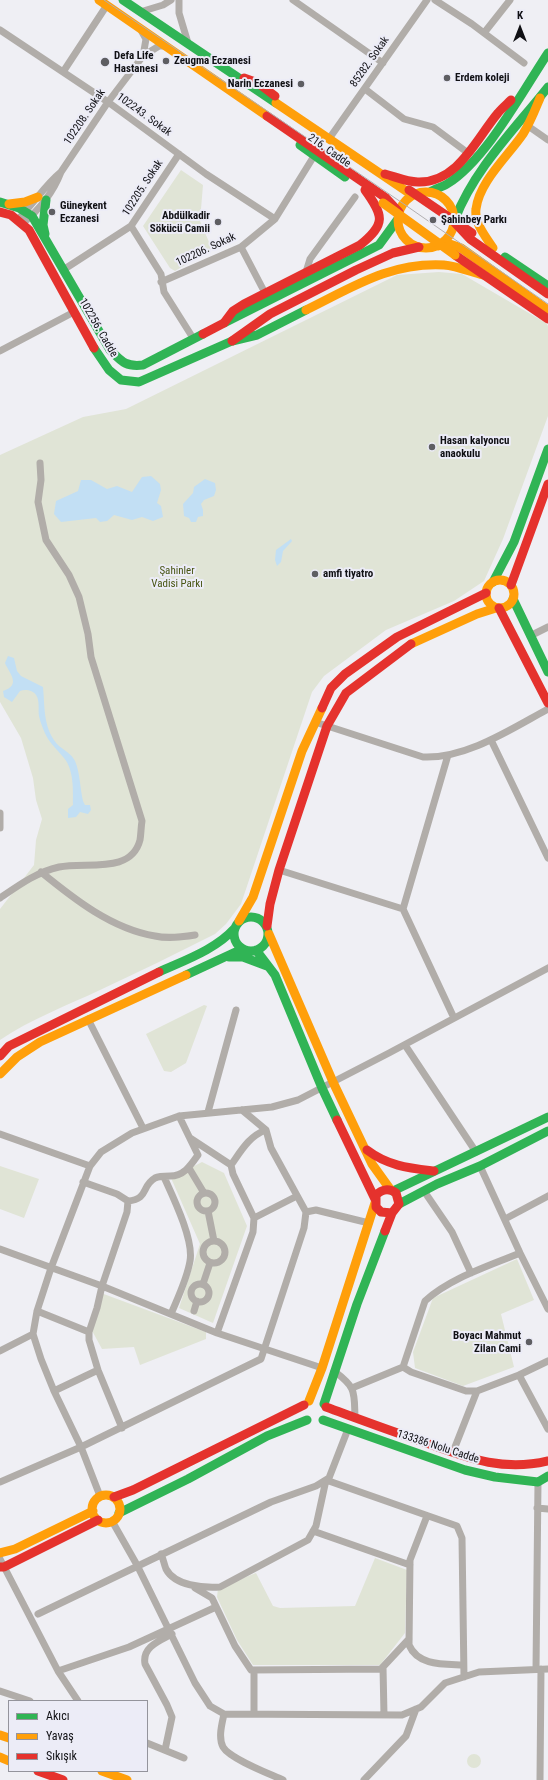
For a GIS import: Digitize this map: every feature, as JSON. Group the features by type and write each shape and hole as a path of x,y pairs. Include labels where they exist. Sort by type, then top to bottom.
{"main road":[{"name":"216. Cadde","path":"123,0 235,75 258,83 385,174 548,286"},
{"name":"216. Cadde","path":"103,3 228,87 314,156 365,190 454,255 548,319"},
{"path":"235,75 378,174 411,192 430,192 439,189 463,172 505,118 548,53"},
{"path":"228,87 386,198 399,215 400,232 405,238 418,247"},
{"path":"385,174 405,180 419,182 433,181 444,176 468,153 497,114 525,87"},
{"path":"438,246 450,236 467,192 482,170 528,109 540,98 548,87"},
{"path":"493,248 478,222 476,210 488,182 528,126 540,98"},
{"path":"224,323 233,311 265,293 360,245 373,235 380,226 381,212 365,190"},
{"name":"102256. Cadde","path":"29,214 46,240 110,350 123,364 134,366 143,365 166,354 193,338 379,245 390,232 403,204 411,192"},
{"path":"430,192 445,199 450,205 455,221 470,239 548,294"},
{"path":"3,203 25,202 42,198 43,225 46,240"},
{"path":"3,203 29,214"},
{"name":"102256. Cadde","path":"0,212 11,215 29,230 74,312 109,370 121,380 139,382 232,341"},
{"path":"232,341 270,314 356,270 393,253 418,247 432,248 447,243 461,248 548,310"},
{"path":"232,341 257,335 376,275 398,268 421,265 446,265 483,275"},
{"path":"494,582 514,542 548,449"},
{"path":"510,585 523,554 548,484"},
{"path":"486,594 397,637 345,674 331,688 302,751 253,897 237,924 234,936 236,944 242,949 249,951 263,947 267,941 270,904 279,870 301,808 327,726 346,693 407,646 477,614 497,608 510,605 513,599 514,591 510,585 501,580 494,582 488,586 486,594 489,604 497,608 507,624 548,703"},
{"path":"513,599 548,672"},
{"path":"477,614 492,616 507,624"},
{"path":"0,1056 9,1046 213,946 226,938 244,917 257,917 263,920 268,930 333,1082 364,1148 378,1174 398,1196 399,1204"},
{"path":"0,1074 4,1068 24,1052 88,1019 242,949"},
{"path":"256,950 275,975 322,1088 375,1201 381,1212 392,1213"},
{"path":"223,957 244,957 268,966"},
{"path":"548,1117 414,1182 392,1190 379,1192 322,1368 302,1412 307,1420 313,1423 323,1420 326,1414 325,1406 334,1371 357,1304 386,1227 392,1213 399,1204 480,1166 548,1131"},
{"path":"364,1148 378,1159 394,1166 434,1171"},
{"path":"98,1520 92,1511 93,1504 100,1496 107,1495 114,1497 133,1490 316,1399 325,1406"},
{"name":"133386 Nolu Cadde","path":"325,1406 476,1460 497,1464 526,1466 548,1461"},
{"path":"1,1564 98,1520 105,1522 112,1521 119,1513 188,1479 266,1436 307,1420"},
{"name":"133386 Nolu Cadde","path":"323,1420 465,1470 495,1477 538,1482"},
{"path":"535,1464 538,1482 548,1476"},
{"path":"114,1497 120,1506 119,1513"},
{"path":"0,1553 15,1549 92,1511"},
{"path":"41,1772 63,1780"},
{"path":"105,1772 127,1780"}],"street":[{"path":"140,12 163,5 172,0"},
{"path":"179,0 179,13 188,43"},
{"path":"293,0 383,63"},
{"name":"85282. Sokak","path":"331,136 427,0"},
{"path":"435,0 484,33 524,64"},
{"path":"484,33 510,0"},
{"path":"63,72 103,3"},
{"path":"139,27 146,39 143,56"},
{"name":"102243. Sokak","path":"0,30 108,102 179,154 274,220"},
{"name":"102208. Sokak","path":"20,222 56,185 61,172 108,102 143,56 159,46 168,47"},
{"path":"365,89 404,119 433,127 468,153"},
{"path":"528,126 548,140"},
{"name":"102205. Sokak","path":"63,270 131,226 179,154"},
{"name":"102206. Sokak","path":"161,282 241,247 274,220 314,156"},
{"path":"306,272 310,259 355,197"},
{"path":"131,226 161,274 161,282 164,292 193,338"},
{"path":"241,247 265,293"},
{"path":"0,351 74,312"},
{"path":"0,898 41,872 61,867 107,864 123,860 134,853 140,840 142,821 91,657 88,634 79,597 69,575 46,540 38,502 41,480 40,463"},
{"path":"530,636 548,627"},
{"path":"315,722 423,757 436,758 491,740 548,709"},
{"path":"491,740 548,858"},
{"path":"448,754 403,909 454,1018"},
{"path":"0,813 0,828"},
{"path":"279,870 403,909"},
{"path":"41,872 66,892 94,910 116,923 140,933 157,937 195,935"},
{"path":"100,1496 81,1447 41,1359 33,1334 37,1312 51,1268 83,1182 90,1166 101,1152 132,1133 179,1116 272,1107 298,1100 405,1045 548,968"},
{"path":"208,1112 236,1010"},
{"path":"88,1019 143,1128"},
{"path":"405,1045 476,1152"},
{"path":"0,1482 122,1428 261,1359 304,1228 306,1212 272,1148 266,1130 242,1110"},
{"path":"83,1182 117,1194 128,1200 136,1200 142,1196 150,1182 156,1177 174,1176 183,1173 189,1168 198,1155 179,1116"},
{"path":"231,1165 250,1139 258,1133 266,1130"},
{"path":"0,1134 90,1166"},
{"path":"188,1137 231,1165 233,1174 254,1218 253,1232 217,1332"},
{"path":"480,1166 520,1253 548,1309"},
{"path":"189,1168 204,1193"},
{"path":"164,1176 188,1238 191,1250 188,1270 171,1314"},
{"path":"424,1191 452,1232 471,1273"},
{"path":"204,1193 210,1194 215,1202 213,1208 208,1211 200,1209 197,1204 197,1198 204,1193"},
{"path":"254,1218 297,1196"},
{"path":"505,1219 548,1196"},
{"path":"122,1428 98,1370 89,1340 89,1332 102,1286 127,1212 128,1200"},
{"path":"306,1212 316,1210 369,1223"},
{"path":"208,1211 214,1241"},
{"path":"214,1241 221,1243 226,1254 219,1263 210,1263 204,1257 203,1250 207,1244 214,1241"},
{"path":"0,1249 102,1286 265,1350 322,1368"},
{"path":"352,1388 403,1367 425,1301 433,1294 471,1273 520,1253"},
{"path":"203,1284 210,1263"},
{"path":"203,1284 209,1290 209,1296 203,1302 197,1301 193,1297 192,1292 197,1285 203,1284"},
{"path":"194,1311 197,1301"},
{"path":"37,1312 89,1332"},
{"path":"0,1351 33,1334"},
{"path":"403,1367 411,1372 466,1391 477,1391 519,1375 548,1361"},
{"path":"54,1390 98,1370"},
{"path":"334,1371 346,1380 354,1391 355,1418"},
{"path":"519,1375 548,1429"},
{"path":"453,1452 477,1391"},
{"path":"38,1614 137,1565 271,1502 316,1486 329,1478 348,1429"},
{"path":"326,1480 457,1526 462,1538 464,1677"},
{"path":"161,1554 166,1570 175,1578 206,1588 220,1587 308,1540 316,1526 326,1480"},
{"path":"538,1482 537,1508 542,1669 540,1780"},
{"path":"537,1508 548,1509"},
{"path":"427,1516 410,1560 409,1644 412,1652 426,1662 463,1665"},
{"path":"112,1521 137,1565 195,1682 210,1706 224,1714 402,1715 421,1707 445,1682 479,1672 542,1669"},
{"path":"313,1531 410,1565"},
{"path":"1,1564 58,1671 77,1700"},
{"path":"188,1583 212,1598 246,1664 251,1670 381,1669 409,1639"},
{"path":"165,1750 172,1717 145,1664 144,1656 147,1649 171,1632 216,1607"},
{"path":"58,1671 171,1632"},
{"path":"383,1667 384,1715"},
{"path":"254,1670 254,1714"},
{"path":"0,1691 27,1700"},
{"path":"364,1780 406,1736 416,1709"},
{"path":"224,1714 220,1732 223,1747 231,1754 258,1770 283,1780"},
{"path":"148,1743 184,1758"}],"green space":[{"path":"181,170 203,185 200,221 212,249 175,271 170,268 143,226"},
{"name":"Şahinler Vadisi Parkı","path":"439,272 462,274 546,323 548,326 548,416 503,539 484,581 454,601 386,630 324,676 312,692 241,904 226,924 215,934 36,1019 0,1040 0,909 34,865 36,840 42,819 36,800 33,778 21,738 0,702 0,455 83,417 126,409 397,275"},
{"path":"204,1005 207,1006 186,1063 171,1072 164,1071 146,1034"},
{"path":"202,1162 224,1173 247,1226 213,1323 179,1308 200,1244 171,1178"},
{"path":"0,1166 39,1179 24,1218 0,1209"},
{"path":"517,1259 534,1300 501,1314 514,1367 463,1386 415,1368 413,1352 433,1298"},
{"path":"101,1293 206,1332 206,1339 140,1365 134,1347 102,1349 90,1327"},
{"path":"375,1558 407,1570 405,1633 380,1665 253,1665 237,1640 217,1597 218,1588 256,1573 273,1606 280,1608 355,1606"},
{"path":"471,1754 477,1754 481,1758 481,1764 477,1768 471,1768 467,1764 467,1758"}],"water":[{"path":"151,476 160,484 161,490 157,503 161,506 163,517 153,521 142,517 132,520 114,515 107,521 100,522 96,518 61,522 54,514 56,501 78,491 81,480 91,480 107,489 117,486 132,492 142,477"},
{"path":"205,479 215,483 216,490 214,496 204,500 201,504 203,516 198,517 196,522 191,522 189,518 184,516 183,504 193,493 194,487"},
{"path":"291,539 292,541 283,551 281,562 277,566 275,560 276,550"},
{"path":"8,656 14,658 17,671 21,676 43,687 49,731 57,744 75,761 83,801 85,805 90,805 91,810 88,814 80,812 76,817 68,818 68,809 73,805 73,787 70,768 64,758 50,742 44,731 40,722 38,702 35,693 29,690 20,691 12,702 4,697 3,691 12,686 13,682 13,678 5,663"}],"tram line":[{"path":"104,0 548,304"}],"traffic: fast":[{"path":"123,0 276,103"},
{"path":"430,192 447,184 476,159 515,105 548,53"},
{"path":"455,219 463,200 484,166 548,87"},
{"path":"300,145 345,177"},
{"path":"45,234 43,225 46,200"},
{"path":"0,202 19,208 32,216 110,350 121,361 132,365 143,365 203,334"},
{"path":"224,323 379,245 398,219"},
{"path":"505,257 548,286"},
{"path":"94,348 109,370 121,380 139,382 232,341 257,335 306,310"},
{"path":"493,582 514,542 548,449"},
{"path":"513,599 548,672"},
{"path":"248,917 254,917 258,918 265,924 268,934 267,941 261,948 254,951 248,951 244,950 237,944 234,937 234,931 235,927 241,920 248,917"},
{"path":"159,972 189,959 209,948 227,936 235,928"},
{"path":"186,975 242,949"},
{"path":"256,950 275,975 322,1088 337,1120"},
{"path":"229,957 243,957 267,966"},
{"path":"393,1191 548,1117"},
{"path":"399,1204 437,1184 480,1166 548,1131"},
{"path":"324,1404 357,1304 385,1231"},
{"path":"119,1513 188,1479 267,1436 307,1420"},
{"path":"323,1420 465,1470 495,1477 538,1482 548,1476"}],"traffic: slow":[{"path":"99,0 267,116"},
{"path":"493,248 481,230 477,219 476,209 478,199 488,179 523,134 540,98"},
{"path":"276,103 412,195"},
{"path":"420,192 432,192 446,200 454,214 454,220 452,231 446,240 432,248 420,248 410,243 403,236 398,226 398,214 403,204 410,197 420,192"},
{"path":"9,204 25,202 38,197"},
{"path":"383,203 455,255"},
{"path":"438,246 447,243 461,248 548,310"},
{"path":"306,310 372,278 406,268 424,265 444,265 483,275"},
{"path":"500,580 510,584 514,594 510,604 500,608 490,604 486,594 490,584 500,580"},
{"path":"411,644 477,614 496,608"},
{"path":"239,921 253,897 302,751 322,708"},
{"path":"269,934 333,1082 372,1164 390,1189"},
{"path":"0,1074 17,1057 40,1042 186,975"},
{"path":"309,1401 322,1368 375,1203"},
{"path":"106,1495 116,1499 120,1509 116,1519 106,1523 96,1519 92,1509 96,1499 106,1495"},
{"path":"0,1553 15,1549 93,1511"},
{"path":"0,1735 8,1738"},
{"path":"0,1757 8,1761"},
{"path":"105,1772 127,1780"}],"traffic: jam":[{"path":"244,78 258,83 275,96"},
{"path":"385,174 414,182 432,180 444,175 465,158 490,123 511,100"},
{"path":"267,116 386,198 399,212"},
{"path":"203,334 224,323 233,311 244,304 360,245 368,238 378,225 379,213 365,190"},
{"path":"409,190 472,233"},
{"path":"0,212 11,215 29,230 94,348"},
{"path":"455,223 470,239 548,294"},
{"path":"232,341 270,314 356,270 393,253 419,247"},
{"path":"455,255 548,319"},
{"path":"511,585 548,484"},
{"path":"322,708 331,688 345,674 397,637 486,593"},
{"path":"499,608 548,703"},
{"path":"267,926 270,904 279,870 327,726 346,693 411,644"},
{"path":"0,1056 9,1046 159,972"},
{"path":"337,1120 375,1199"},
{"path":"367,1150 391,1163 434,1171"},
{"path":"385,1231 392,1213 399,1204 396,1193 388,1190 381,1191 376,1195 376,1207 381,1212 392,1213"},
{"path":"114,1497 133,1490 304,1405"},
{"path":"326,1407 448,1451 496,1464 513,1465 548,1461"},
{"path":"0,1567 4,1567 98,1520"},
{"path":"41,1772 63,1780"}],"place":[{"name":"Zeugma Eczanesi","path":"166,61"},
{"name":"Defa Life Hastanesi","path":"105,62"},
{"name":"Erdem koleji","path":"447,78"},
{"name":"Narin Eczanesi","path":"301,84"},
{"name":"Güneykent Eczanesi","path":"52,212"},
{"name":"Şahinbey Parkı","path":"433,220"},
{"name":"Abdülkadir Sökücü Camii","path":"218,222"},
{"name":"Hasan kalyoncu anaokulu","path":"432,447"},
{"name":"amfi tiyatro","path":"315,574"},
{"name":"Boyacı Mahmut Zilan Cami","path":"529,1342"}]}
